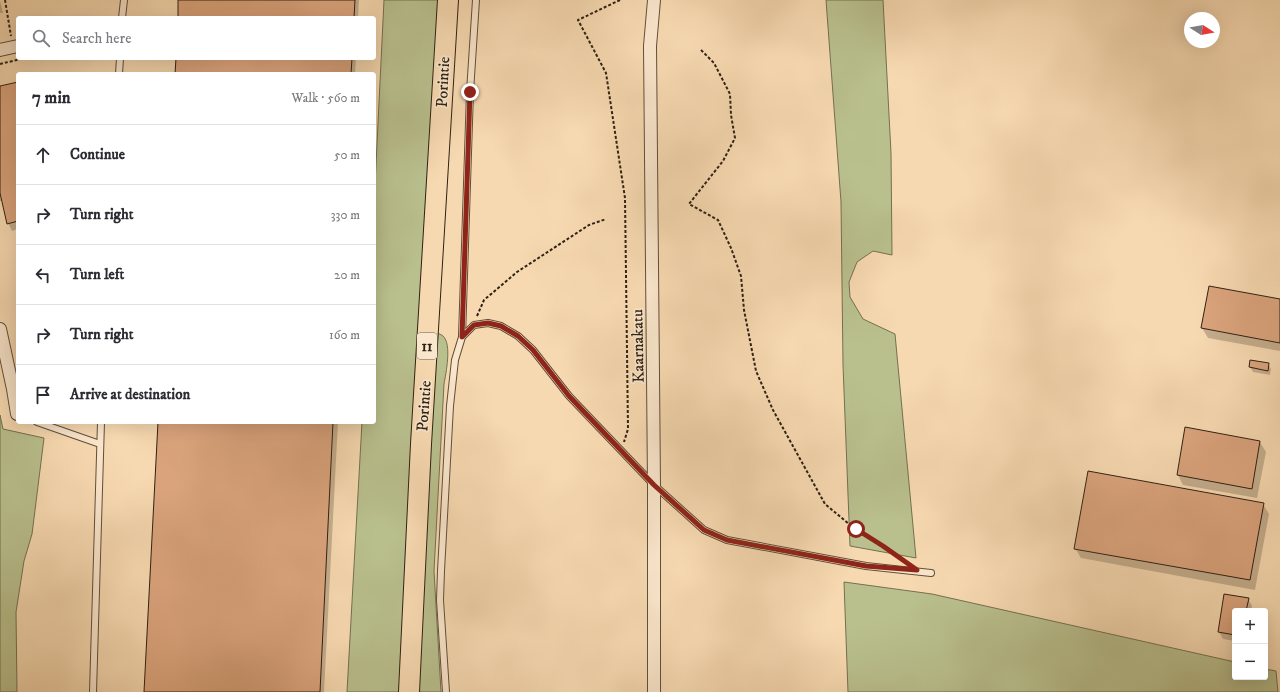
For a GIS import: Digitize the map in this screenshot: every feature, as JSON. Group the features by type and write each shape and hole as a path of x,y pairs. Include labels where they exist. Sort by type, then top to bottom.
{"highway":[{"name":"Porintie","path":"409,692 420,460 448,0"}],"street":[{"name":"Kaarnakatu","path":"654,0 650,46 654,485 654,692"},
{"path":"0,50 16,46"},
{"path":"0,329 16,408"}],"lane":[{"path":"122,16 124,0"},
{"path":"446,692 440,600 441,571 450,406 455,360 462,337 470,92 476,0"},
{"path":"119,72 120,60"},
{"path":"462,337 474,325 488,323 501,326 518,336 533,350 569,396 654,485 704,530 727,540 866,566 917,570 931,573"},
{"path":"43,424 100,444"},
{"path":"93,692 101,424"}],"path":[{"path":"6,0 9,30 16,46"},
{"path":"620,0 578,20 606,73 625,198 628,429 621,450"},
{"path":"701,50 714,63 730,94 731,116 735,138 723,161 689,204 718,220 731,248 741,276 744,310 756,371 773,410 825,504 856,529 917,570"},
{"path":"0,64 17,60"},
{"path":"474,325 484,300 516,272 589,225 606,219"}],"green space":[{"path":"384,0 438,0 399,692 347,692 362,424 376,424 376,165"},
{"path":"826,0 883,0 891,153 892,255 873,251 857,262 849,282 850,297 863,319 895,334 916,558 850,546 843,365 841,202"},
{"path":"434,331 442,335 446,340 448,352 444,384 434,571 441,692 416,692"},
{"path":"0,415 3,429 44,438 32,534 24,561 16,612 17,692 0,692"},
{"path":"844,582 932,594 1232,661 1232,680 1268,680 1268,670 1276,671 1278,692 848,692"}],"building":[{"path":"178,0 355,0 354,16 178,16"},
{"path":"176,60 352,60 351,72 175,72"},
{"path":"16,82 16,222 7,224 0,193 0,86"},
{"path":"1209,286 1280,299 1280,343 1201,328"},
{"path":"1250,360 1269,363 1268,371 1249,367"},
{"path":"158,424 333,424 320,692 144,692"},
{"path":"1185,427 1260,441 1252,489 1177,475"},
{"path":"1088,471 1264,503 1250,580 1074,549"},
{"path":"1224,594 1249,598 1247,608 1232,608 1232,634 1218,632"}],"route":[{"path":"470,92 462,337 474,325 488,323 501,326 518,336 533,350 569,396 654,485 704,530 727,540 755,544 866,566 917,570 856,529"}]}
